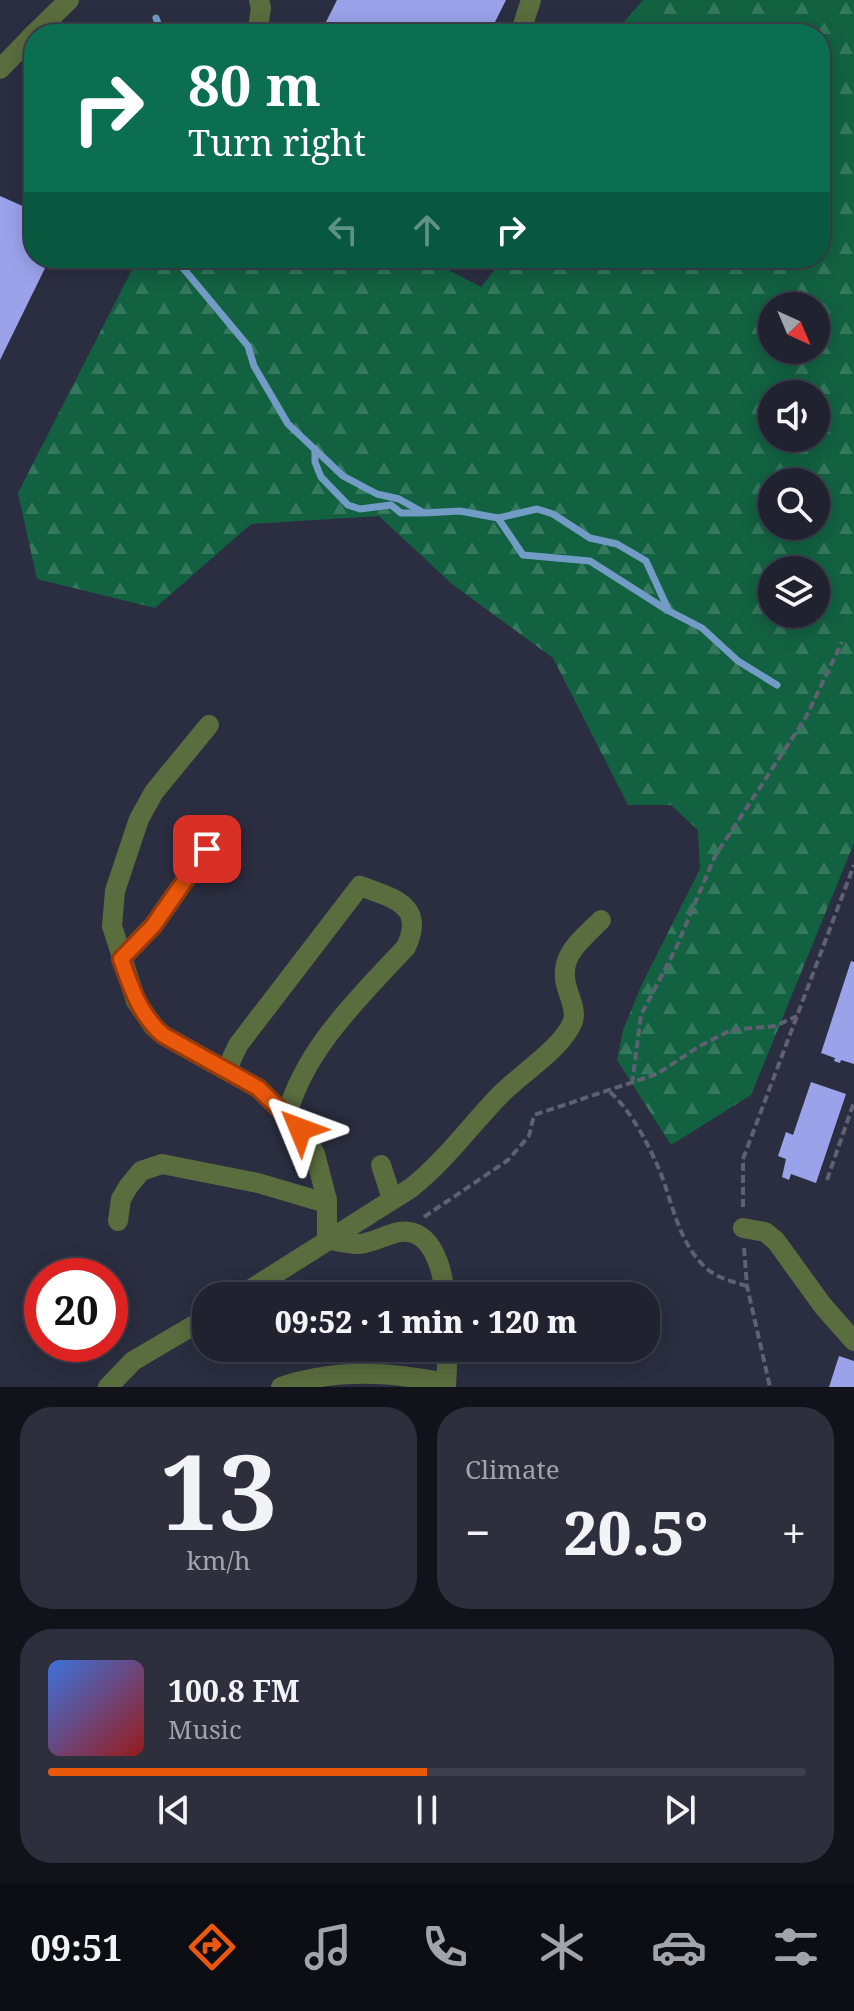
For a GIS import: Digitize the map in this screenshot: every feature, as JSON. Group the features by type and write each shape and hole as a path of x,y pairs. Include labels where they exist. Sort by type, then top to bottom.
{"street":[{"path":"44,24 69,0"},
{"path":"258,24 259,0"},
{"path":"523,24 531,0"},
{"path":"0,69 24,44"},
{"path":"209,725 154,792 139,819 115,891 112,926 136,1001 154,1027 258,1088 300,1129 315,1154 327,1200 327,1239"},
{"path":"121,959 153,926 207,849"},
{"path":"227,1069 238,1045 360,886 395,898 408,909 413,920 413,931 406,947 307,1063 294,1090 287,1115"},
{"path":"261,1282 435,1169 494,1102 566,1032 573,1020 573,1004 563,974 565,961 601,920"},
{"path":"118,1221 121,1199 128,1187 141,1171 162,1164 258,1183 319,1201 327,1200"},
{"path":"381,1165 392,1199"},
{"path":"743,1228 765,1232 776,1241 823,1306 854,1341"},
{"path":"327,1239 360,1245 397,1233 418,1235 438,1258 442,1282"},
{"path":"108,1387 133,1361 192,1326"},
{"path":"281,1387 306,1379 355,1372 414,1377 446,1385 447,1362"}],"path":[{"path":"632,1084 641,1015 676,948 715,856 806,717 842,642"},
{"path":"770,1387 747,1286 743,1159 854,865"},
{"path":"397,1233 508,1160 529,1136 534,1115 657,1074 731,1030 775,1026 799,1015"},
{"path":"610,1092 626,1107 659,1169 676,1220 690,1248 707,1268 725,1279 747,1286"},
{"path":"827,1180 854,1102"}],"green space":[{"path":"643,0 854,0 854,843 751,1095 671,1145 617,1060 623,1030 642,984 700,869 698,830 671,805 628,805 553,658 452,584 379,516 251,524 155,608 37,579 18,493 133,268 444,268 481,287 496,268 830,268 830,24 624,24"}],"building":[{"path":"337,0 506,0 494,24 325,24"},
{"path":"0,196 24,207 24,268 45,268 0,360"},
{"path":"851,961 854,962 854,1064 834,1061 835,1058 821,1053"},
{"path":"811,1082 846,1094 816,1183 791,1174 789,1180 782,1177 786,1159 778,1156 786,1132 793,1135"},
{"path":"839,1356 854,1361 854,1387 829,1387"}],"waterway":[{"path":"156,18 158,24"},
{"path":"183,268 248,346 254,366 288,424 343,476 424,513 460,511 498,518 537,509 553,514 590,538 617,544 646,561 669,611 702,628 738,661 777,685"},
{"path":"315,449 315,462 321,477 348,505 360,509 391,505 401,513 421,513"},
{"path":"498,518 523,555 590,561 667,610"}],"route":[{"path":"207,849 153,926 121,959 136,1001 154,1027 258,1088 300,1129"}]}
